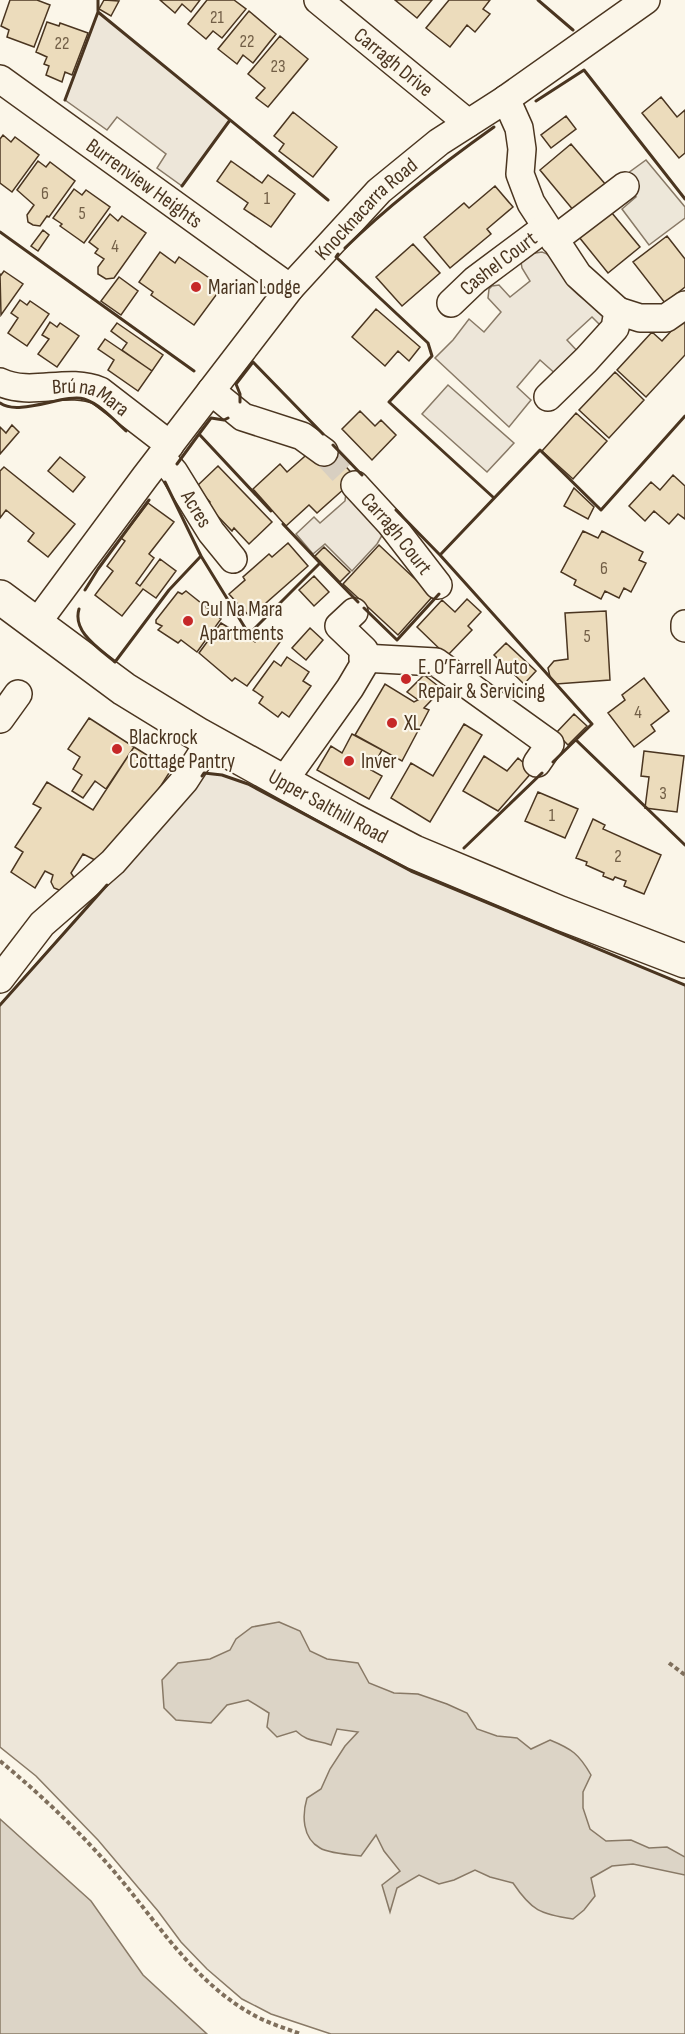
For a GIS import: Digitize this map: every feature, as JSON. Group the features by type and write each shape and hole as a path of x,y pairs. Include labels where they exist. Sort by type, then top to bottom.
{"main road":[{"name":"Upper Salthill Road","path":"0,597 124,689 210,741 414,852 560,913 685,961"}],"street":[{"name":"Carragh Drive","path":"318,0 468,123"},
{"name":"Knocknacarra Road","path":"36,624 290,288 379,191 439,142 506,99 646,0"},
{"name":"Burrenview Heights","path":"0,79 290,288"},
{"name":"Cashel Court","path":"506,99 519,129 522,149 520,174 531,203 578,275 618,311 640,318 666,318 685,305"},
{"path":"550,234 625,186"},
{"name":"Cashel Court","path":"451,303 475,280 550,234"},
{"path":"548,397 615,328 618,311"},
{"name":"Brú na Mara","path":"0,382 25,389 74,385 100,390 165,451"},
{"path":"211,392 243,417 302,436 324,452"},
{"name":"Acres","path":"165,451 174,472 211,532 233,558"},
{"name":"Carragh Court","path":"355,485 390,523 438,585"},
{"path":"283,782 363,666 364,650 339,626 354,612"},
{"path":"363,658 436,662 550,744 537,763"},
{"path":"0,719 18,694"},
{"path":"0,980 42,924 113,862 185,780 210,741"}],"path":[{"path":"669,1663 685,1675"},
{"path":"0,1761 75,1829 192,1967 250,2014 300,2034"}],"shaded area":[{"path":"98,12 230,120 182,186 157,168 166,154 117,117 107,130 65,100"},
{"path":"646,160 685,207 685,218 649,245 622,209 636,197 613,184"},
{"path":"542,252 554,260 574,291 609,316 604,329 592,317 567,340 580,354 558,376 540,360 517,387 531,400 509,427 435,358 469,319 484,332 501,312 488,298 489,289 499,285 510,297 530,281 521,262 529,254"},
{"path":"448,385 514,443 487,472 422,414"},
{"path":"346,492 384,532 377,544 352,571 325,544 313,554 296,534 314,517 320,523 345,501"},
{"path":"204,773 222,775 248,784 411,871 685,985 685,2034 331,2034 271,2014 242,1999 207,1969 181,1942 98,1840 36,1776 0,1747 0,1005"},
{"path":"279,1622 300,1631 310,1651 327,1659 358,1663 369,1683 394,1693 418,1694 447,1704 467,1713 477,1729 497,1736 517,1738 531,1749 550,1740 569,1749 579,1757 591,1775 583,1792 583,1808 590,1829 606,1841 631,1840 649,1848 667,1847 685,1857 685,1875 633,1864 612,1866 591,1878 595,1896 573,1919 538,1910 526,1900 513,1883 475,1870 439,1884 419,1875 397,1888 390,1912 382,1885 400,1871 384,1851 376,1835 361,1856 320,1848 314,1844 305,1826 304,1812 307,1798 321,1789 330,1769 345,1746 358,1732 337,1729 331,1745 309,1739 296,1731 277,1737 267,1727 269,1713 248,1700 227,1705 211,1723 176,1720 164,1708 162,1680 178,1663 210,1659 230,1650 236,1639 252,1627"},
{"path":"0,1819 91,1901 143,1975 207,2034 0,2034"}],"building":[{"path":"10,0 37,0 50,5 34,47 7,37 9,30 1,26"},
{"path":"104,0 119,1 111,16 99,9"},
{"path":"160,0 200,0 191,12 182,4 175,13"},
{"path":"207,0 234,0 246,9 222,38 213,31 206,39 188,24"},
{"path":"395,0 432,0 417,18"},
{"path":"449,0 490,0 483,9 490,14 475,32 467,25 450,47 426,28"},
{"path":"249,11 276,34 253,63 243,55 237,64 218,49"},
{"path":"47,22 59,26 60,23 88,33 72,75 65,72 62,82 46,75 49,66 44,64 47,57 36,52"},
{"path":"280,36 308,59 268,107 256,98 265,88 248,74"},
{"path":"661,97 677,117 685,110 685,153 679,158 642,113"},
{"path":"293,112 337,147 313,177 279,151 284,144 274,136"},
{"path":"566,116 576,129 551,148 541,135"},
{"path":"3,135 11,142 15,137 39,155 12,192 0,183 0,139"},
{"path":"571,144 606,185 574,211 540,170"},
{"path":"38,161 46,167 50,162 75,181 40,226 28,222 27,215 34,205 17,190"},
{"path":"231,161 262,183 268,175 295,194 271,227 244,209 248,203 217,181"},
{"path":"495,186 513,207 487,229 491,234 450,268 424,237 464,203 469,208"},
{"path":"74,189 82,195 86,190 110,207 84,243 60,226 62,224 53,218"},
{"path":"607,207 640,247 608,273 575,232"},
{"path":"110,214 118,221 122,216 146,233 114,278 106,279 98,274 98,267 104,259 95,253 98,249 89,242"},
{"path":"43,230 49,235 38,251 31,246"},
{"path":"667,236 685,259 685,287 665,303 633,262"},
{"path":"413,244 440,273 402,306 376,277"},
{"path":"160,252 175,263 179,257 222,287 194,325 151,295 153,292 139,282"},
{"path":"4,271 23,284 1,315 0,274"},
{"path":"119,277 138,291 121,315 101,301"},
{"path":"20,300 27,305 30,301 49,314 27,346 8,333 18,318 11,313"},
{"path":"376,309 420,347 409,361 398,351 385,366 352,337"},
{"path":"685,316 685,355 646,397 617,370 652,332 662,341"},
{"path":"50,322 57,327 60,323 79,336 57,367 38,354 49,339 42,335"},
{"path":"117,323 163,355 152,371 122,350 127,343 111,331"},
{"path":"105,339 152,371 138,391 108,370 114,360 98,349"},
{"path":"615,372 644,400 609,438 579,410"},
{"path":"360,411 375,426 381,420 396,435 372,460 342,429"},
{"path":"576,413 607,441 573,479 542,451"},
{"path":"12,425 19,432 0,454 0,427 6,433"},
{"path":"330,449 358,480 345,488 317,513 309,505 286,526 253,489 280,464 287,472 312,450"},
{"path":"60,457 85,477 73,492 48,471"},
{"path":"218,466 272,522 249,544 234,528 232,531 207,505 210,502 196,487"},
{"path":"4,467 75,524 48,557 28,541 34,533 6,510 0,518 0,471"},
{"path":"673,475 685,486 685,519 678,514 669,524 654,511 645,521 629,506 651,482 660,490"},
{"path":"574,488 594,507 588,519 564,506"},
{"path":"148,503 174,522 149,554 154,558 136,583 140,586 160,559 176,571 156,598 143,589 122,616 95,595 113,571 107,566 125,541 121,538"},
{"path":"583,531 598,538 602,531 643,552 639,560 646,563 631,592 624,588 619,598 605,591 601,599 574,585 576,580 561,572"},
{"path":"288,543 308,566 250,617 229,594 245,580 243,577 269,554 272,557"},
{"path":"379,545 433,596 398,635 343,584"},
{"path":"324,547 350,572 340,582 315,556"},
{"path":"314,576 329,592 314,606 299,590"},
{"name":"Cul Na Mara Apartments","path":"186,591 221,619 197,652 181,640 178,643 158,630 162,626 156,623 178,592 182,594"},
{"path":"467,599 481,612 468,626 472,630 447,656 417,627 442,600 455,612"},
{"path":"606,611 610,680 556,684 550,677 548,668 554,661 568,659 565,613"},
{"path":"221,623 239,634 243,633 255,642 263,630 280,642 247,686 235,678 232,681 199,653"},
{"path":"310,628 323,640 306,660 292,648"},
{"path":"506,643 536,671 524,684 494,655"},
{"path":"287,657 309,672 303,681 311,686 289,717 282,712 278,717 259,703 263,697 253,690 274,661 281,666"},
{"name":"XL","path":"424,675 442,689 424,708 429,710 402,761 355,735 385,684 414,702 418,700 407,692"},
{"path":"644,678 669,711 651,725 655,731 634,747 608,713 625,700 622,695"},
{"path":"574,714 587,726 568,745 556,733"},
{"path":"89,718 134,747 106,789 95,781 83,798 72,791 82,775 73,769 80,757 68,749"},
{"path":"464,724 482,735 430,822 391,798 411,763 433,776"},
{"name":"Inver","path":"352,734 382,750 371,770 382,776 369,799 317,770 331,746 342,753"},
{"path":"134,747 171,770 139,820 99,862 83,854 71,873 75,879 64,892 54,888 51,882 53,875 45,871 35,888 11,872 23,852 15,847 41,808 33,804 47,782 93,810"},
{"path":"644,751 684,756 677,812 645,808 649,777 641,776"},
{"path":"484,756 507,771 518,758 533,771 498,811 463,791"},
{"path":"538,792 578,809 565,838 525,821"},
{"path":"593,819 605,825 603,829 661,855 644,894 624,886 626,881 603,876 604,873 576,858"}],"tunnel":[{"path":"324,452 355,485"}],"wall":[{"path":"98,0 98,12 328,200"},
{"path":"538,0 573,30"},
{"path":"65,100 98,12"},
{"path":"536,101 584,70 685,199"},
{"path":"182,186 230,120"},
{"path":"345,248 417,184 494,127"},
{"path":"0,232 194,371"},
{"path":"338,254 336,257 428,343 432,356 389,402 494,498"},
{"path":"240,402 236,384 253,362 323,434"},
{"path":"0,403 8,407 18,407 66,399 84,399 101,408 126,431"},
{"path":"553,762 592,724 440,555 540,450 601,510 685,416"},
{"path":"199,434 211,418 224,420 228,418"},
{"path":"177,464 199,434 271,511"},
{"path":"333,445 362,475"},
{"path":"79,609 78,617 83,632 95,646 115,662 169,590 201,556 165,482"},
{"path":"85,590 149,500"},
{"path":"396,510 440,555"},
{"path":"201,556 247,631 253,630 320,563 283,524"},
{"path":"320,563 358,602"},
{"path":"364,608 397,640 439,594"},
{"path":"576,740 685,845"},
{"path":"202,776 204,773 222,775 248,784 411,871 685,985"},
{"path":"464,848 542,773"},
{"path":"0,1005 107,885"}],"place":[{"name":"Marian Lodge","path":"196,287"},
{"name":"Cul Na Mara Apartments","path":"188,621"},
{"name":"E. O’Farrell Auto Repair & Servicing","path":"406,679"},
{"name":"XL","path":"392,723"},
{"name":"Blackrock Cottage Pantry","path":"117,749"},
{"name":"Inver","path":"349,761"}]}
